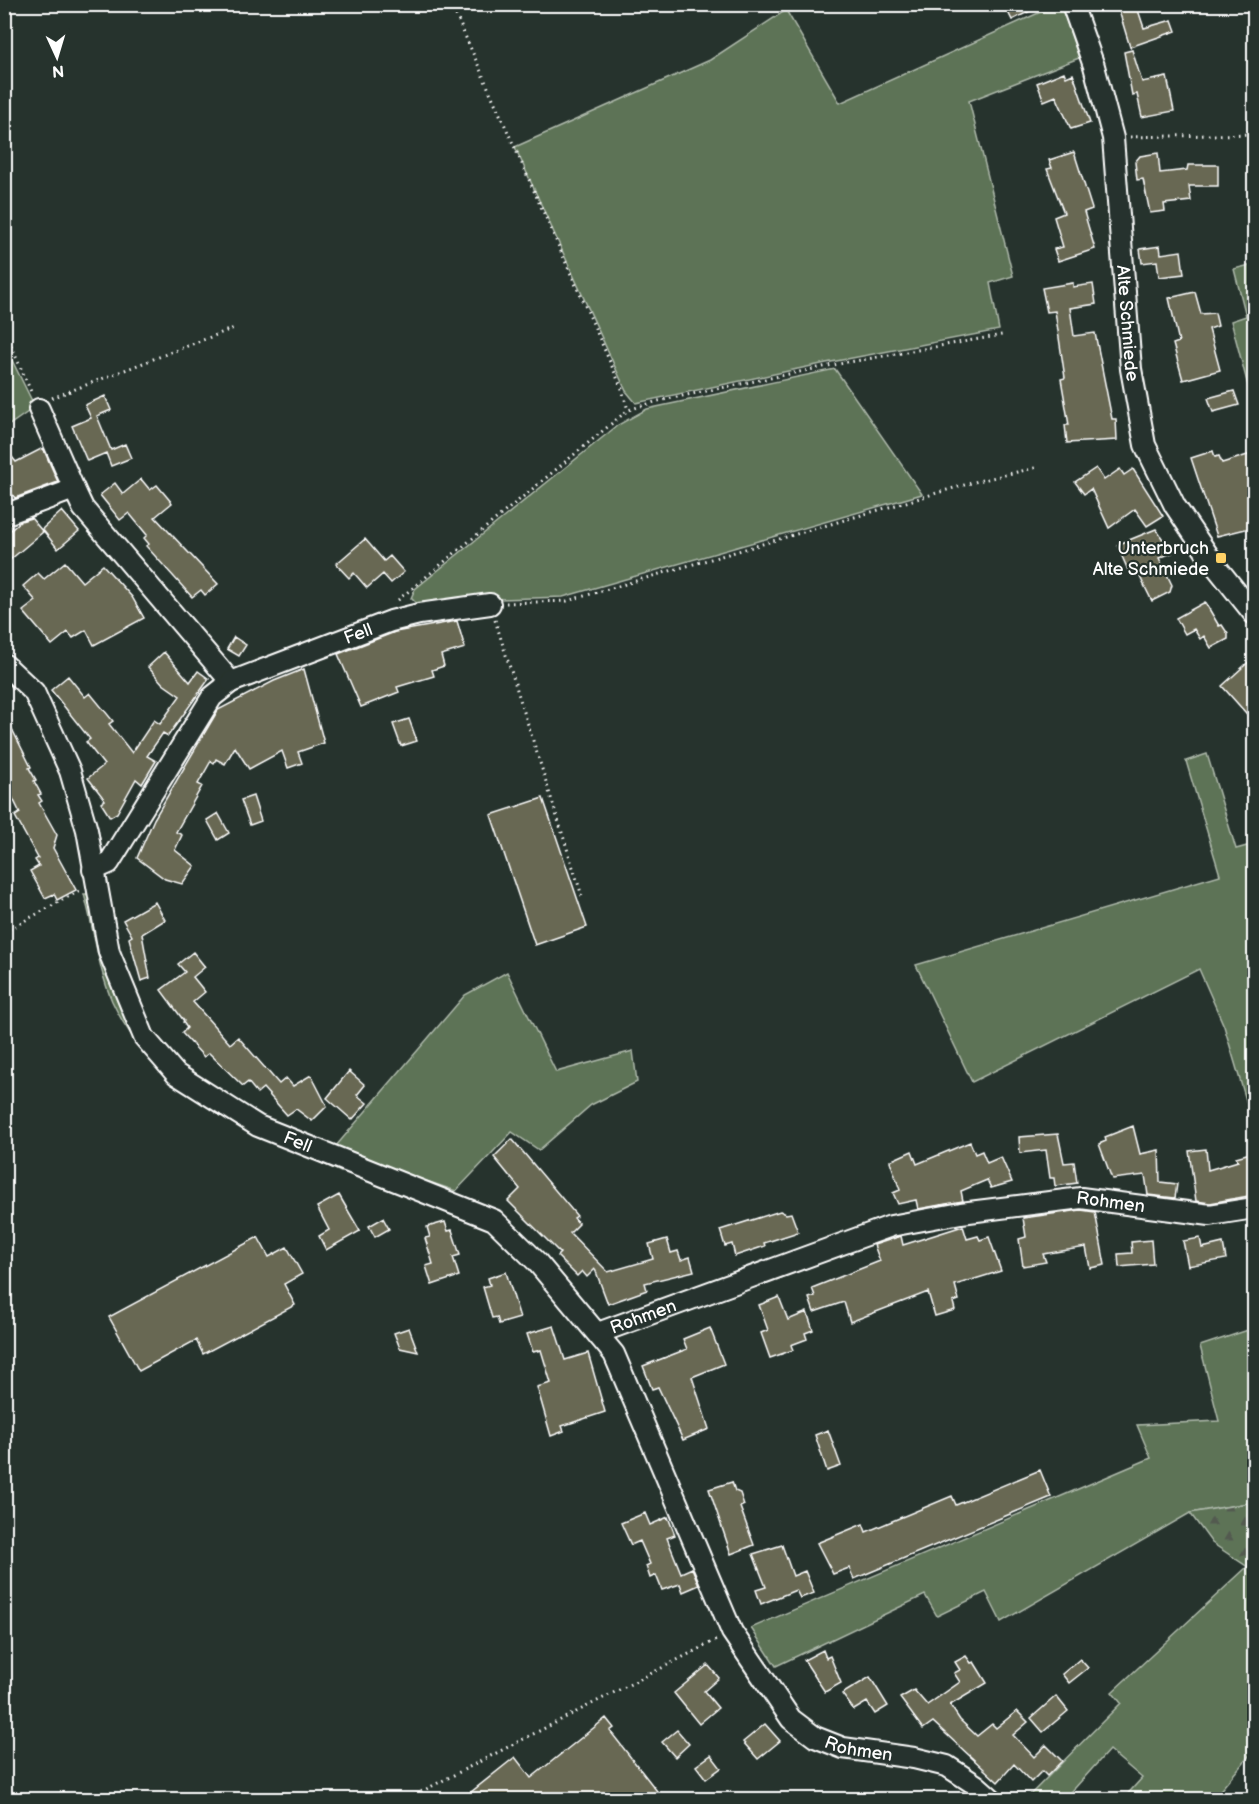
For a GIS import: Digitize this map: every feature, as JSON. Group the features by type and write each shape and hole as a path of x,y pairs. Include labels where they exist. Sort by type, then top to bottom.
{"street":[{"name":"Alte Schmiede","path":"1072,4 1094,66 1113,138 1131,369 1144,446 1175,506 1214,564 1254,614"},
{"path":"37,406 83,508 231,682"},
{"path":"4,514 74,489"},
{"name":"Fell","path":"94,876 109,863 212,697 231,682 376,626 419,614 490,604"},
{"name":"Fell","path":"4,664 34,692 52,728 70,771 87,830 109,952 144,1037 176,1074 258,1126 494,1220 537,1262 598,1333"},
{"name":"Rohmen","path":"993,1800 976,1785 947,1766 914,1758 843,1748 815,1737 791,1719 732,1632 614,1354 598,1333 891,1226 962,1213 1081,1198 1210,1215 1254,1208"}],"path":[{"path":"451,4 622,390 628,410"},
{"path":"1113,138 1254,134"},
{"path":"4,329 37,406 234,328"},
{"path":"376,626 384,612 628,410 658,401 832,365 1002,335"},
{"path":"582,896 490,604 567,601 978,481 1039,467"},
{"path":"4,932 94,876"},
{"path":"405,1800 732,1632"}],"green space":[{"path":"1056,5 1061,5 1079,58 969,101 1013,276 990,283 999,330 636,403 626,391 515,147 710,60 786,10 840,103"},
{"path":"1254,264 1254,400 1252,401 1231,321 1246,316 1234,269"},
{"path":"4,344 35,407 5,428 4,428"},
{"path":"835,369 922,494 563,597 464,600 419,606 411,598 415,589 618,425 647,409"},
{"path":"1207,754 1236,849 1254,844 1254,1127 1224,1026 1199,969 972,1082 916,965 1220,875 1186,761"},
{"path":"84,894 89,894 160,1058 348,1169 341,1172 241,1125 180,1086 154,1062 131,1034 112,1001 103,975"},
{"path":"507,972 556,1072 633,1051 637,1082 591,1105 539,1150 512,1132 456,1191 364,1160 336,1146 465,995"},
{"path":"1254,1328 1254,1502 1190,1513 1001,1622 986,1592 937,1616 925,1595 776,1666 751,1628 1151,1458 1137,1425 1219,1421 1200,1346"},
{"path":"1254,1502 1254,1513 1248,1513 1248,1567 1212,1543 1190,1513"},
{"path":"1248,1513 1254,1513 1254,1750 1213,1799 1123,1799 1142,1778 1109,1750 1065,1799 1025,1800 1121,1703 1112,1692 1247,1567"}],"building":[{"path":"1004,4 1044,4 1012,20"},
{"path":"1117,4 1136,4 1144,28 1172,20 1176,31 1130,47"},
{"path":"1132,50 1142,82 1167,77 1174,111 1142,117 1137,94 1132,95 1124,52"},
{"path":"1064,72 1066,77 1073,74 1090,123 1071,129 1056,96 1044,101 1037,83"},
{"path":"1074,152 1092,209 1084,212 1095,249 1058,261 1054,249 1063,247 1054,217 1064,213 1047,169 1052,168 1049,160"},
{"path":"1158,153 1160,173 1187,170 1188,165 1218,165 1218,186 1189,186 1191,201 1164,204 1165,211 1150,213 1143,179 1137,180 1135,162 1140,156"},
{"path":"1160,246 1161,254 1181,251 1184,274 1159,277 1157,261 1142,263 1140,249"},
{"path":"1073,283 1073,287 1093,284 1096,304 1070,308 1074,336 1095,333 1112,419 1116,419 1117,440 1067,443 1065,425 1069,425 1061,379 1065,378 1055,311 1047,312 1042,288"},
{"path":"1195,292 1201,314 1215,313 1218,326 1209,329 1220,370 1183,380 1173,344 1179,342 1169,298"},
{"path":"1234,391 1239,405 1213,412 1208,398"},
{"path":"105,396 111,410 97,416 111,450 125,444 131,458 111,466 106,453 87,461 72,426 91,418 85,405"},
{"path":"4,447 16,462 43,448 58,482 15,498 4,484"},
{"path":"1213,451 1215,457 1219,456 1222,463 1254,453 1254,527 1217,536 1191,458"},
{"path":"1096,468 1104,480 1120,469 1124,475 1133,469 1163,516 1147,526 1135,509 1109,528 1091,489 1084,494 1075,482"},
{"path":"141,479 150,490 157,485 172,503 155,517 218,584 205,595 201,590 192,597 146,546 149,544 144,538 147,535 129,513 120,520 100,495 115,483 123,494"},
{"path":"62,511 79,531 58,549 42,529"},
{"path":"31,518 43,532 4,565 4,536 21,521"},
{"path":"1156,529 1172,553 1159,558 1172,585 1170,592 1152,601 1135,567 1128,570 1117,545"},
{"path":"365,539 384,561 390,556 404,572 391,583 383,574 367,588 354,573 349,578 336,564"},
{"path":"65,562 82,582 103,565 132,597 144,618 94,645 86,630 73,638 68,632 52,645 23,611 36,601 23,586 38,573 44,579"},
{"path":"1205,602 1219,626 1222,625 1228,634 1228,639 1211,648 1204,636 1200,639 1194,629 1185,634 1176,618"},
{"path":"457,621 465,648 441,655 444,666 432,670 434,676 397,687 399,692 361,707 338,654 395,632"},
{"path":"234,637 246,645 239,656 227,649"},
{"path":"164,652 190,682 198,671 209,679 168,736 163,733 147,756 156,761 142,784 136,779 117,813 110,817 101,803 105,800 88,778 104,765 86,742 90,739 51,690 68,676 85,697 90,693 113,721 109,724 132,753 154,720 160,724 180,696 163,684 148,667"},
{"path":"1254,657 1254,722 1222,686"},
{"path":"304,669 324,743 298,752 302,763 288,768 282,751 249,769 235,747 225,764 216,759 214,763 211,761 198,784 202,786 176,832 182,835 175,850 195,866 182,884 165,879 137,858 154,819 218,710 274,681"},
{"path":"4,713 31,767 29,768 41,794 38,795 42,801 39,803 57,835 53,848 76,890 57,900 54,894 45,898 30,871 39,866 35,860 38,858 15,816 20,813 4,780"},
{"path":"409,719 417,741 401,746 393,724"},
{"path":"253,796 261,821 250,825 241,800"},
{"path":"543,798 587,927 535,945 491,815"},
{"path":"218,813 229,833 218,840 207,820"},
{"path":"155,902 165,920 142,934 150,978 141,981 129,938 132,936 123,920"},
{"path":"193,952 205,967 193,977 205,992 193,1002 230,1044 238,1037 279,1084 286,1078 293,1086 311,1075 327,1106 312,1121 296,1109 287,1115 263,1088 257,1093 248,1082 243,1086 209,1053 204,1057 182,1033 187,1028 184,1021 161,990 185,972 178,964"},
{"path":"349,1071 365,1085 357,1095 367,1103 352,1120 327,1098"},
{"path":"1133,1126 1140,1154 1159,1150 1160,1182 1177,1184 1175,1198 1148,1195 1145,1175 1112,1179 1099,1144 1106,1141 1105,1137"},
{"path":"1058,1134 1064,1163 1074,1162 1077,1183 1055,1186 1054,1178 1050,1178 1046,1150 1020,1153 1019,1137"},
{"path":"512,1139 577,1216 574,1218 579,1224 570,1233 608,1272 653,1259 649,1244 667,1239 671,1253 678,1251 681,1260 690,1257 694,1271 645,1283 647,1290 608,1304 595,1269 587,1277 582,1271 577,1276 557,1256 560,1253 508,1201 520,1189 494,1157"},
{"path":"970,1142 975,1154 982,1151 987,1163 1001,1157 1012,1182 991,1188 987,1180 961,1191 963,1201 918,1209 916,1200 898,1204 893,1193 900,1190 890,1161 912,1151 917,1164"},
{"path":"1206,1149 1208,1170 1238,1161 1236,1157 1254,1152 1254,1195 1210,1203 1196,1201 1189,1151"},
{"path":"339,1195 360,1231 326,1250 319,1236 329,1230 317,1207"},
{"path":"1081,1210 1095,1212 1105,1265 1090,1268 1086,1247 1043,1254 1046,1262 1023,1266 1019,1239 1026,1237 1023,1218"},
{"path":"780,1211 786,1214 791,1213 798,1232 764,1243 765,1246 735,1256 732,1244 725,1246 720,1230"},
{"path":"383,1218 389,1229 375,1237 369,1226"},
{"path":"445,1222 448,1231 452,1230 460,1255 453,1257 459,1276 432,1285 426,1266 433,1264 425,1238 430,1237 427,1227"},
{"path":"963,1226 967,1239 978,1236 980,1240 989,1237 1001,1271 955,1285 959,1300 953,1302 955,1310 935,1316 928,1292 850,1322 844,1302 814,1312 809,1298 815,1296 812,1288 880,1261 874,1245 901,1236 903,1245"},
{"path":"258,1237 269,1257 287,1247 302,1274 284,1284 295,1305 203,1354 196,1340 139,1371 109,1317"},
{"path":"1200,1238 1202,1248 1223,1243 1226,1259 1188,1266 1183,1241"},
{"path":"1151,1240 1153,1264 1119,1267 1118,1254 1132,1253 1131,1242"},
{"path":"506,1272 520,1318 499,1324 497,1317 492,1318 483,1287 490,1285 488,1278"},
{"path":"779,1297 788,1320 807,1312 813,1330 805,1333 807,1339 791,1345 793,1350 770,1358 761,1333 768,1330 759,1305"},
{"path":"554,1326 565,1360 588,1353 605,1412 562,1426 564,1431 551,1436 537,1387 551,1383 541,1350 533,1352 527,1334"},
{"path":"409,1328 418,1352 400,1348 394,1333"},
{"path":"710,1328 724,1364 692,1377 709,1429 683,1440 658,1387 652,1389 643,1366 687,1349 683,1339"},
{"path":"828,1430 841,1466 827,1471 815,1435"},
{"path":"1040,1470 1051,1497 854,1579 849,1568 833,1574 817,1543 863,1524 866,1532 952,1496 956,1505"},
{"path":"732,1482 735,1491 740,1493 744,1505 740,1507 754,1545 731,1554 709,1489"},
{"path":"645,1513 650,1525 668,1517 675,1535 667,1538 681,1573 692,1568 699,1585 683,1592 680,1584 662,1590 656,1575 650,1578 646,1566 650,1564 640,1541 631,1545 621,1523"},
{"path":"782,1545 793,1576 805,1571 814,1593 800,1598 796,1590 761,1604 756,1590 766,1587 753,1554"},
{"path":"823,1650 826,1658 830,1656 841,1683 825,1692 804,1660"},
{"path":"966,1656 971,1663 974,1662 987,1683 950,1705 960,1720 977,1736 992,1724 996,1728 1017,1711 1028,1722 1013,1735 1034,1757 1046,1745 1062,1761 1047,1776 1042,1771 1031,1782 1014,1764 998,1782 933,1722 923,1729 900,1698 914,1690 927,1705 960,1682 954,1673 960,1670 955,1662"},
{"path":"1080,1659 1088,1668 1069,1683 1062,1674"},
{"path":"708,1665 719,1678 704,1691 718,1708 699,1724 674,1693"},
{"path":"870,1677 888,1706 875,1714 867,1702 854,1710 842,1694"},
{"path":"1056,1696 1068,1711 1043,1732 1031,1718"},
{"path":"606,1718 614,1728 610,1731 664,1800 461,1800 515,1757 531,1778"},
{"path":"765,1724 780,1741 758,1759 743,1742"},
{"path":"677,1730 689,1744 675,1757 662,1742"},
{"path":"711,1755 721,1768 706,1779 696,1766"}],"place":[{"name":"Unterbruch Alte Schmiede","path":"1221,558"}]}
